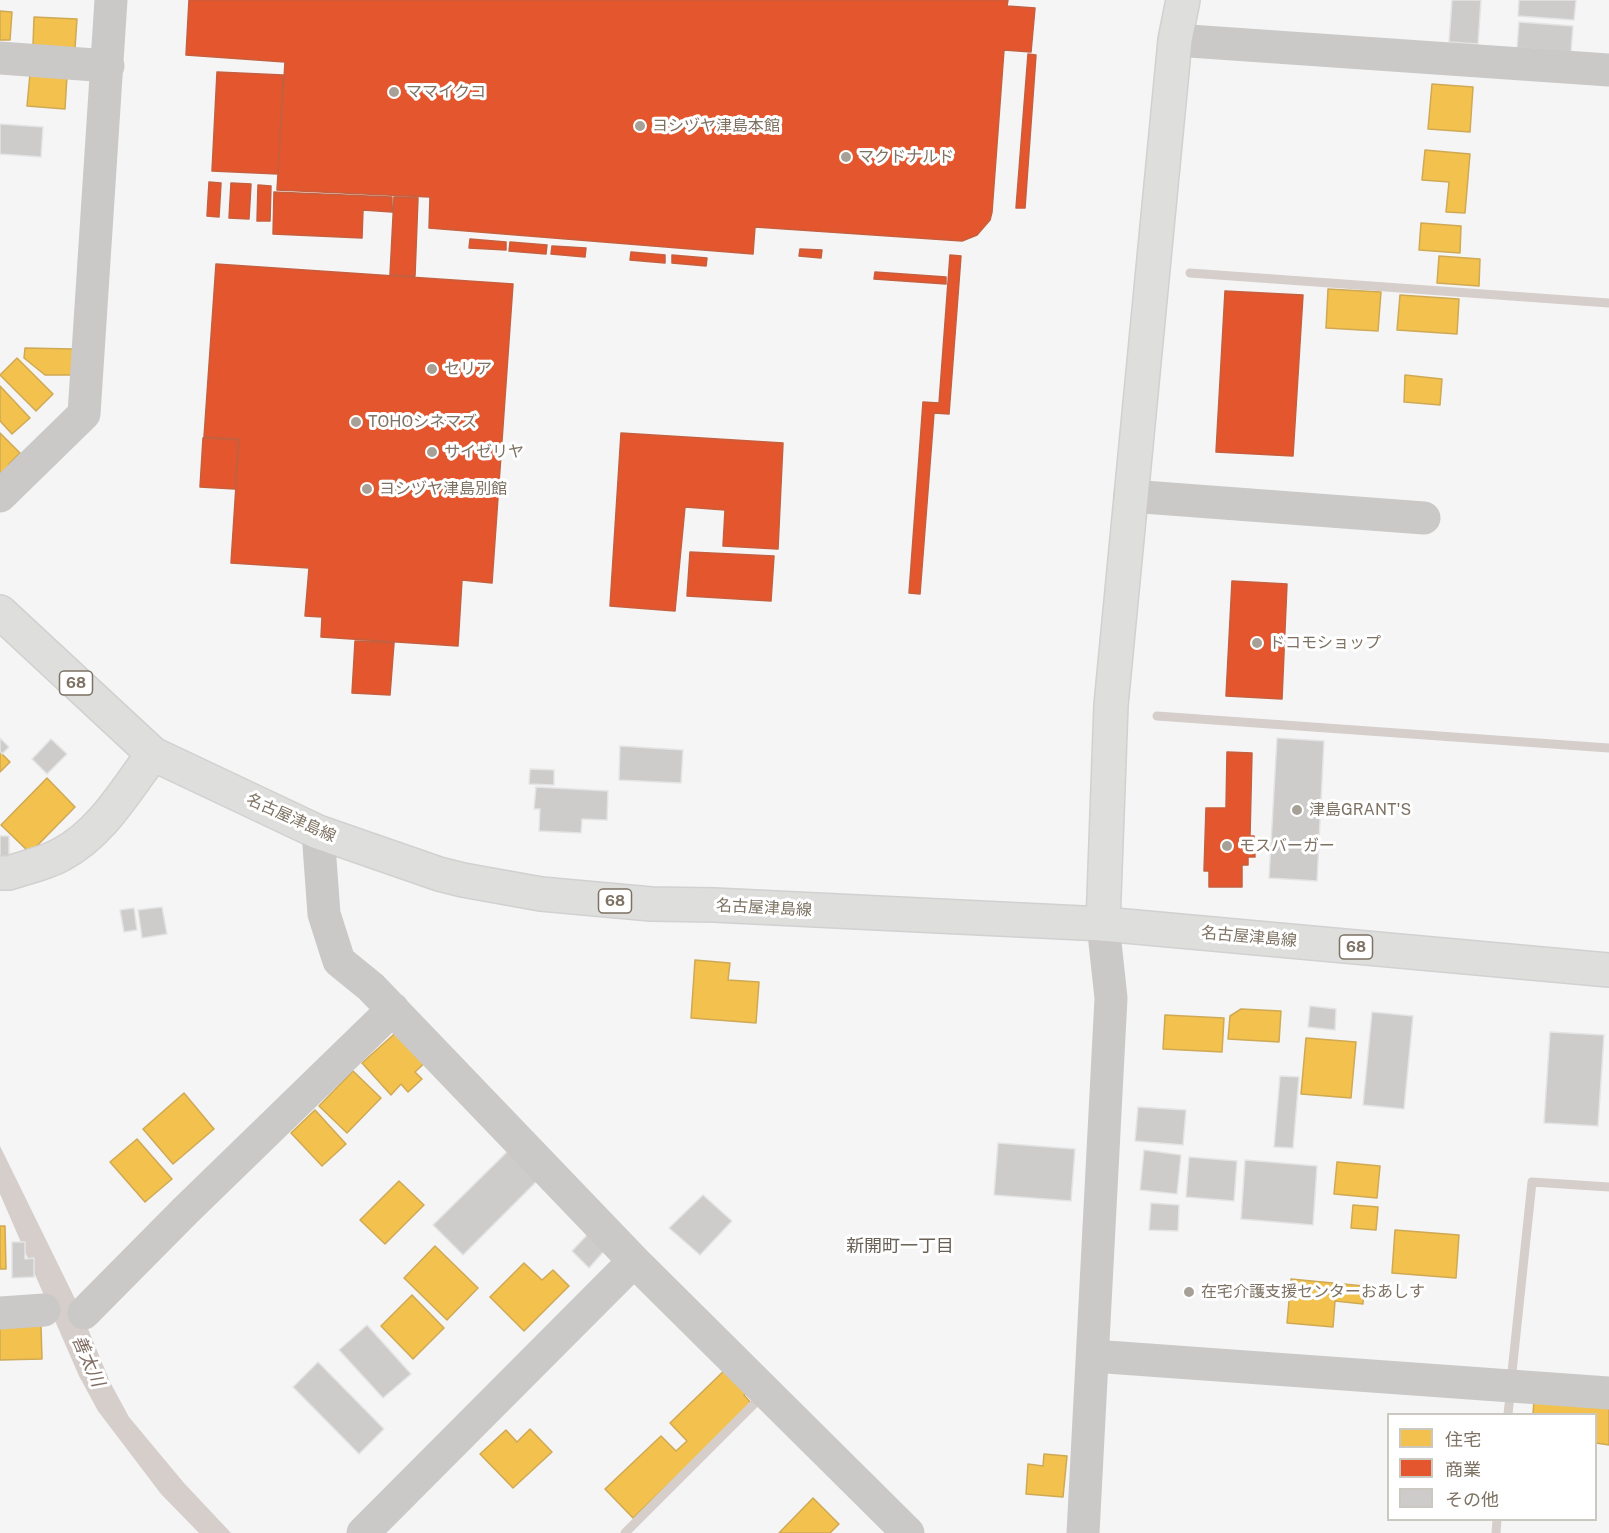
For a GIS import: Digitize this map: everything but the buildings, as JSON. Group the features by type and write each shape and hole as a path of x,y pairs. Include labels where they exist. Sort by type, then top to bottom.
{"main road":[{"path":"1103,924 1111,705 1175,40 1183,0"},
{"name":"名古屋津島線","path":"0,612 153,754 318,832 439,874 463,880 541,894 651,904 1103,924 1609,970"},
{"path":"0,873 9,873 62,855 86,838 153,754"}],"street":[{"path":"0,496 84,414 111,0"},
{"path":"1175,40 1609,70"},
{"path":"0,58 108,66"},
{"path":"1130,496 1424,518"},
{"path":"318,832 324,914 339,962 371,987 393,1009 893,1528"},
{"path":"1083,1533 1111,998 1103,924"},
{"path":"84,1313 185,1211 393,1009"},
{"path":"363,1533 634,1261"},
{"path":"0,1312 44,1310"},
{"path":"1093,1356 1609,1393"}],"water":[{"name":"善太川","path":"0,1146 79,1307 110,1382 129,1417 184,1483 231,1533 199,1533 161,1494 98,1411 79,1376 0,1194"}],"waterway":[{"path":"1190,273 1609,303"},
{"path":"1157,716 1609,748"},
{"path":"1512,1372 1532,1182 1609,1187"},
{"path":"1508,1413 1510,1396"},
{"path":"625,1533 756,1402"},
{"path":"1496,1533 1497,1521"}],"place":[{"name":"ママイクコ","path":"394,92"},
{"name":"ヨシヅヤ津島本館","path":"640,126"},
{"name":"マクドナルド","path":"846,157"},
{"name":"セリア","path":"432,369"},
{"name":"TOHOシネマズ","path":"356,422"},
{"name":"サイゼリヤ","path":"432,452"},
{"name":"ヨシヅヤ津島別館","path":"367,489"},
{"name":"ドコモショップ","path":"1257,643"},
{"name":"津島GRANT'S","path":"1297,810"},
{"name":"モスバーガー","path":"1227,846"},
{"name":"在宅介護支援センターおあしす","path":"1189,1292"}],"district":[{"name":"新開町一丁目","path":"900,1246"}]}
